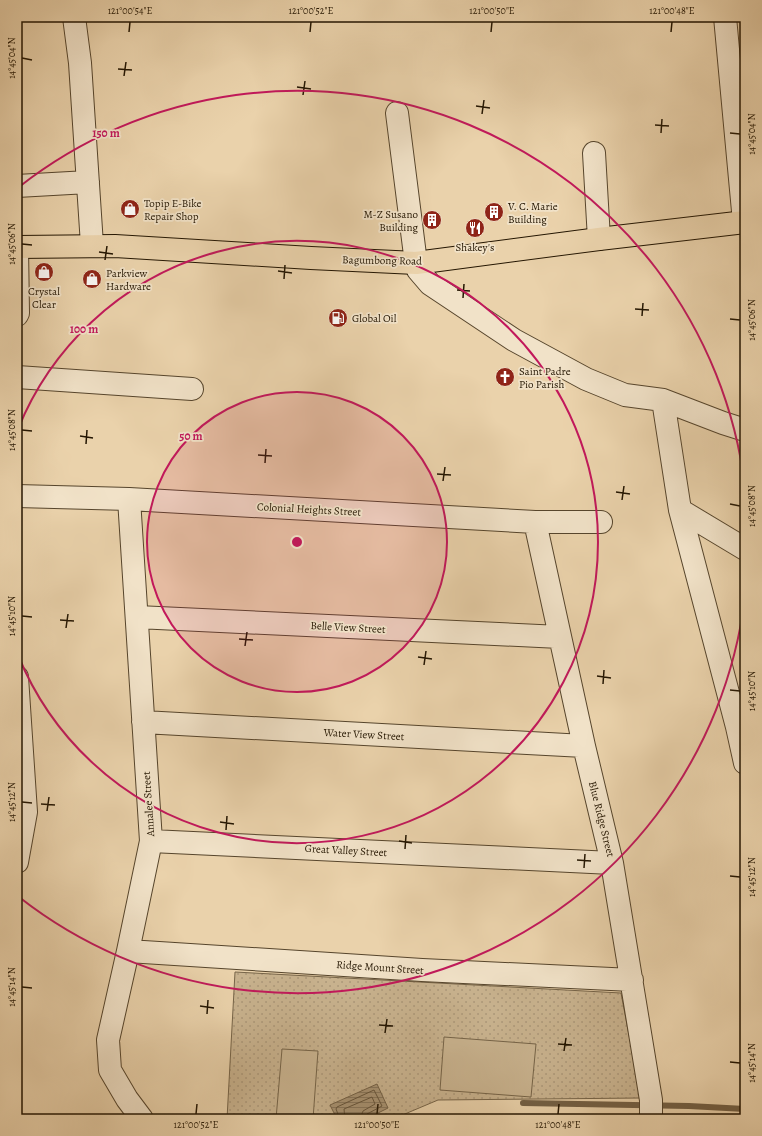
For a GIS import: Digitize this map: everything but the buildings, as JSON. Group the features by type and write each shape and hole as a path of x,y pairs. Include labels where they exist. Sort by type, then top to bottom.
{"main road":[{"name":"Bagumbong Road","path":"17,247 92,245 416,263 744,222"}],"street":[{"path":"74,17 80,63 92,245"},
{"path":"725,17 744,222"},
{"path":"396,113 416,263 418,270 430,284 514,340 586,379 625,395 664,400 724,424 745,430"},
{"path":"594,153 599,239"},
{"path":"17,186 88,182"},
{"path":"17,247 17,315"},
{"path":"17,377 192,389"},
{"path":"664,400 680,510 741,730 745,763"},
{"name":"Colonial Heights Street","path":"17,496 129,499 535,522 601,522"},
{"name":"Annalee Street","path":"129,499 151,841 108,1040 110,1070 127,1100 142,1119"},
{"path":"680,510 745,549"},
{"name":"Blue Ridge Street","path":"535,522 584,746 612,863 632,980 651,1109"},
{"name":"Belle View Street","path":"136,617 560,637"},
{"path":"17,677 26,812 17,862"},
{"name":"Water View Street","path":"143,722 584,746"},
{"name":"Great Valley Street","path":"151,841 612,863"},
{"name":"Ridge Mount Street","path":"128,951 422,970 632,980"}],"shaded area":[{"path":"235,972 621,993 641,1098 438,1100 393,1119 227,1119"},
{"path":"444,1037 536,1044 531,1097 440,1090"},
{"path":"282,1049 318,1051 313,1119 276,1119"}],"water":[{"path":"377,1084 388,1108 366,1119 337,1119 330,1105"}],"waterway":[{"path":"523,1103 689,1106 745,1109"}],"place":[{"name":"Topip E-Bike Repair Shop","path":"130,209"},
{"name":"V. C. Marie Building","path":"494,212"},
{"name":"M-Z Susano Building","path":"432,220"},
{"name":"Shakey's","path":"475,228"},
{"name":"Crystal Clear","path":"44,272"},
{"name":"Parkview Hardware","path":"92,279"},
{"name":"Global Oil","path":"338,318"},
{"name":"Saint Padre Pio Parish","path":"505,377"}]}
